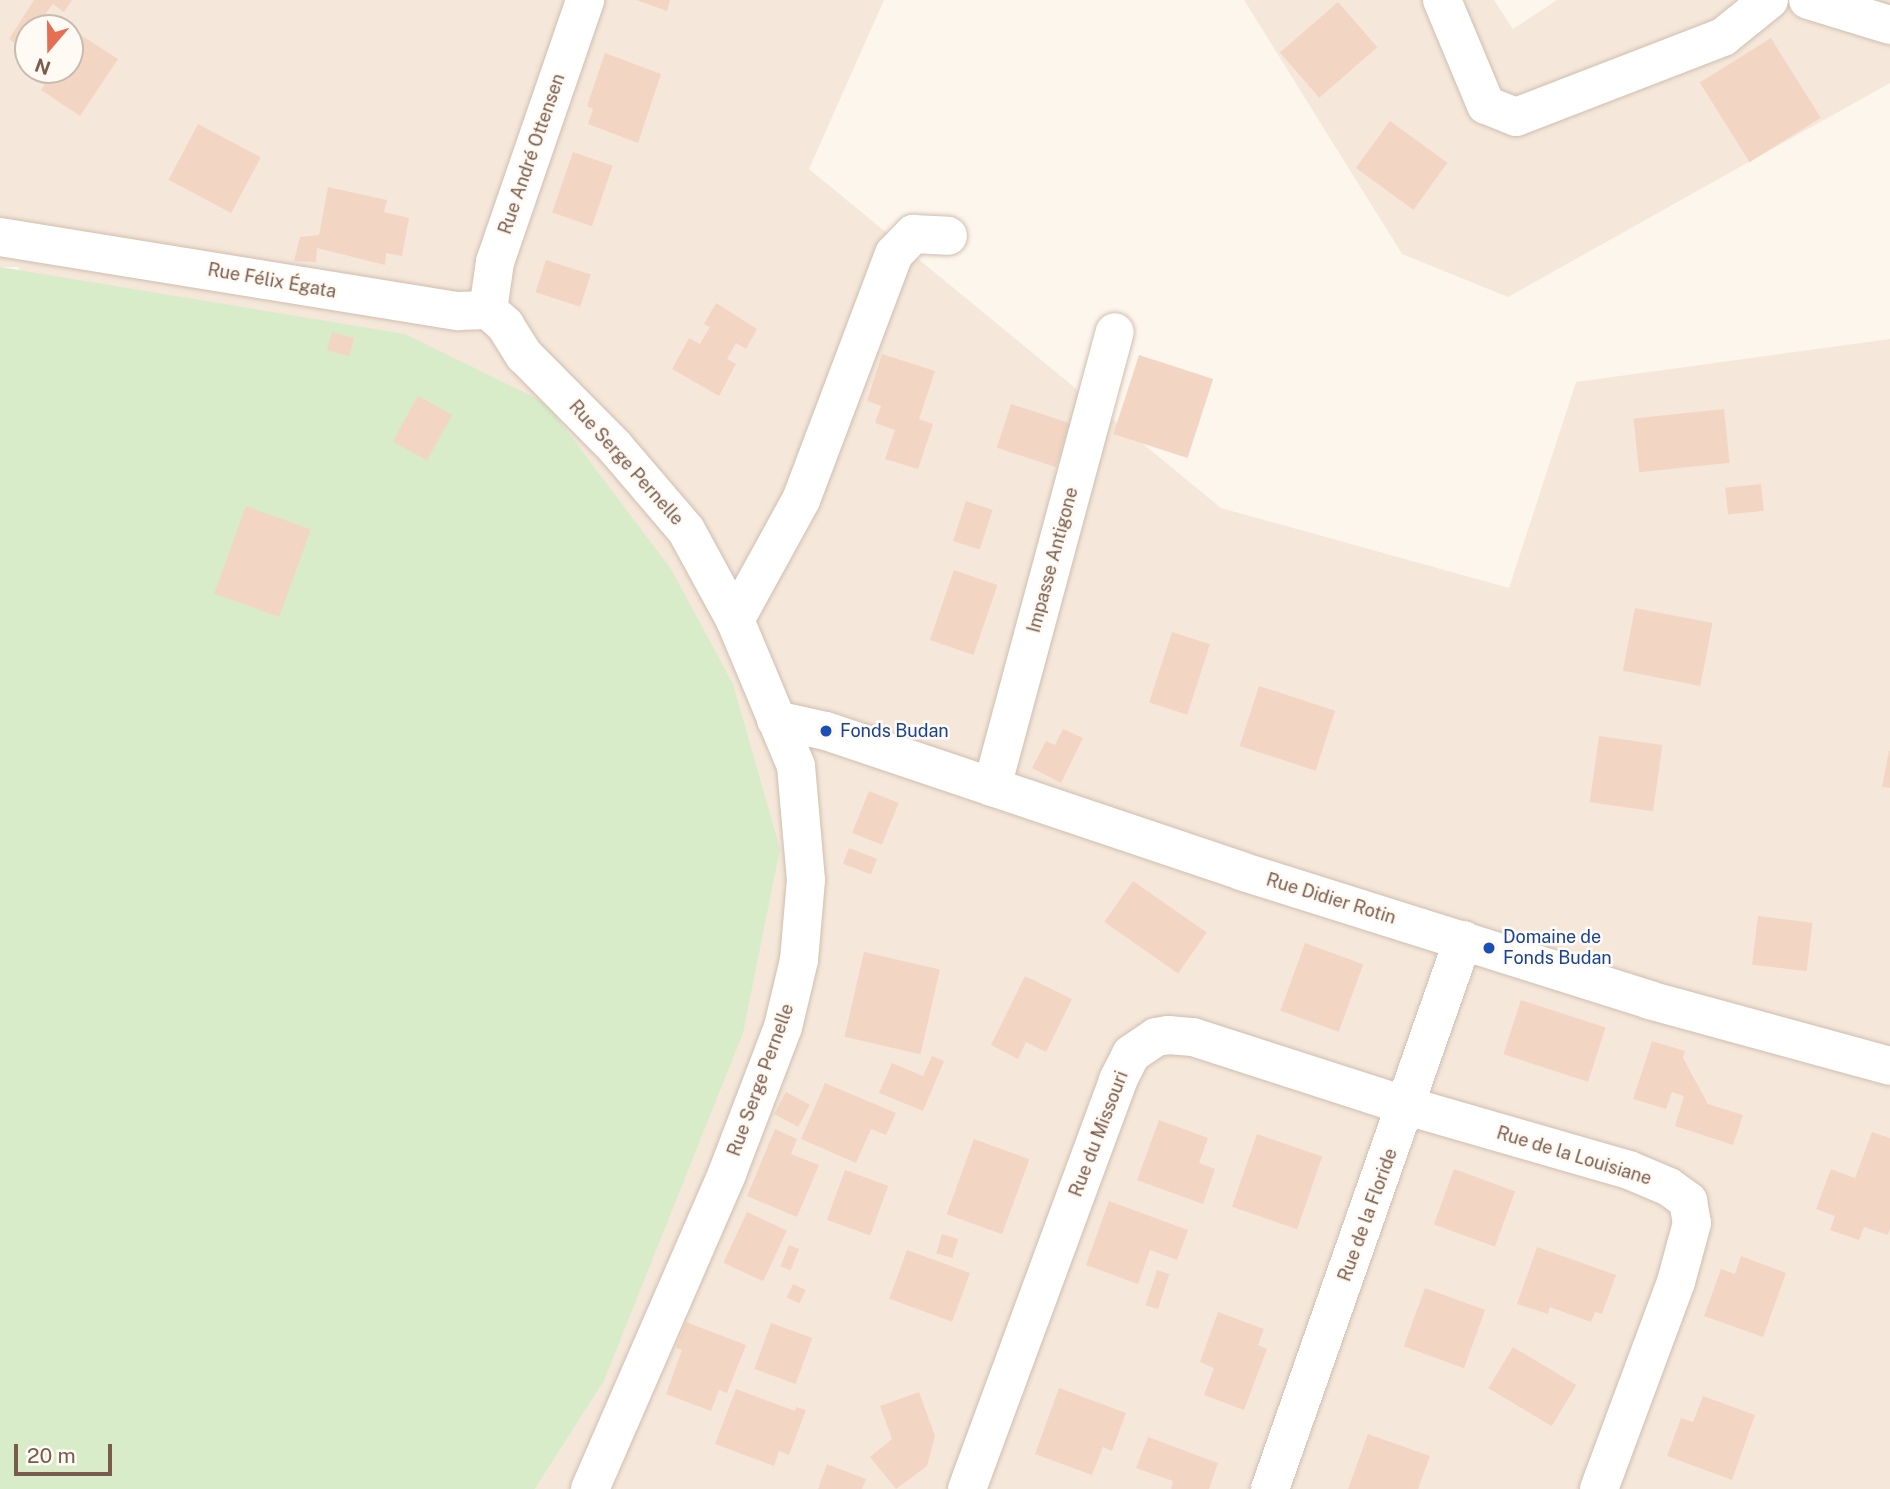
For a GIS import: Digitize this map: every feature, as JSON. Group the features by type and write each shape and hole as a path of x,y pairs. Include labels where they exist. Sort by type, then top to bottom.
{"street":[{"name":"Rue André Ottensen","path":"488,310 495,262 585,0"},
{"path":"1442,0 1486,105 1516,117 1723,37 1769,0"},
{"path":"1808,0 1890,25"},
{"path":"735,620 801,500 894,254 913,234 948,236"},
{"name":"Rue Félix Égata","path":"0,237 431,307 488,310"},
{"name":"Rue Serge Pernelle","path":"488,310 505,325 524,355 615,447 686,530 735,620 796,765 804,831 805,923 793,992 727,1174 590,1489"},
{"name":"Impasse Antigone","path":"992,787 1115,332"},
{"name":"Rue Didier Rotin","path":"776,720 826,731 1648,1000 1890,1066"},
{"name":"Rue de la Floride","path":"1270,1489 1407,1106 1463,940"},
{"name":"Rue du Missouri","path":"967,1489 1130,1054 1156,1037 1193,1037 1407,1106"},
{"name":"Rue de la Louisiane","path":"1407,1106 1629,1170 1669,1186 1688,1201 1692,1223 1676,1282 1600,1489"}],"shaded area":[{"path":"0,0 884,0 809,169 1221,508 1509,588 1576,382 1890,339 1890,1489 535,1489 604,1381 18,267 0,267"},
{"path":"1244,0 1494,0 1513,29 1557,0 1890,0 1890,83 1508,297 1402,254"}],"green space":[{"path":"0,267 405,334 546,403 671,569 733,684 780,849 743,1033 604,1381 535,1489 0,1489"}],"building":[{"path":"34,0 72,0 64,12 53,4 48,14 25,14"},
{"path":"636,0 670,0 667,11"},
{"path":"1338,2 1377,47 1319,98 1280,53"},
{"path":"84,37 118,59 80,116 41,90 45,84 84,84"},
{"path":"1771,38 1821,118 1750,162 1700,83"},
{"path":"605,53 661,74 638,143 588,124 593,109 587,106"},
{"path":"1390,121 1447,163 1413,210 1356,168"},
{"path":"198,124 261,157 231,213 168,180"},
{"path":"573,152 613,166 592,226 552,213"},
{"path":"328,187 387,200 384,212 409,218 402,256 386,253 385,265 317,248 316,262 294,261 300,237 319,235"},
{"path":"546,260 591,275 580,307 535,292"},
{"path":"716,303 757,329 746,349 736,343 727,359 736,364 719,396 672,369 689,338 700,344 710,327 704,324"},
{"path":"332,332 354,338 349,356 327,350"},
{"path":"882,354 935,371 919,419 933,424 918,469 885,459 895,430 875,423 881,406 867,401"},
{"path":"1139,355 1213,379 1188,458 1113,434"},
{"path":"418,396 452,415 427,460 393,441"},
{"path":"1011,404 1070,423 1056,467 997,448"},
{"path":"1724,409 1730,463 1639,472 1633,419"},
{"path":"1761,484 1764,511 1728,515 1725,488"},
{"path":"966,501 993,510 980,550 953,541"},
{"path":"246,506 311,530 279,617 214,593"},
{"path":"954,570 997,585 973,655 930,640"},
{"path":"1635,608 1713,623 1700,686 1623,671"},
{"path":"1172,632 1210,644 1187,715 1149,702"},
{"path":"1259,686 1335,711 1316,771 1240,746"},
{"path":"1063,729 1083,738 1061,783 1032,768 1046,741 1055,745"},
{"path":"1599,736 1662,745 1653,811 1590,802"},
{"path":"1890,751 1890,788 1882,787"},
{"path":"869,791 899,803 882,845 852,833"},
{"path":"849,848 877,859 871,875 843,864"},
{"path":"1133,881 1207,933 1178,974 1104,922"},
{"path":"1758,916 1813,923 1807,971 1752,965"},
{"path":"1305,943 1363,964 1339,1032 1280,1011"},
{"path":"864,952 940,970 920,1054 844,1037"},
{"path":"1025,976 1072,999 1046,1052 1026,1042 1018,1059 991,1045"},
{"path":"1521,1000 1606,1028 1588,1082 1503,1054"},
{"path":"1652,1041 1685,1051 1683,1058 1708,1104 1743,1115 1733,1145 1675,1126 1684,1096 1672,1092 1666,1109 1633,1099"},
{"path":"932,1056 944,1061 923,1111 879,1093 892,1063 923,1076"},
{"path":"825,1083 896,1113 886,1135 871,1129 856,1163 801,1139"},
{"path":"786,1092 810,1105 798,1127 774,1114"},
{"path":"1159,1120 1208,1138 1199,1163 1215,1169 1203,1204 1137,1180"},
{"path":"775,1129 797,1139 791,1154 819,1165 797,1217 747,1196"},
{"path":"1872,1132 1890,1138 1890,1228 1888,1235 1864,1227 1859,1240 1830,1230 1835,1216 1816,1209 1831,1169 1855,1178"},
{"path":"1257,1134 1322,1156 1297,1229 1232,1207"},
{"path":"974,1139 1029,1159 1002,1234 947,1214"},
{"path":"1454,1169 1515,1191 1495,1247 1434,1224"},
{"path":"845,1170 888,1186 870,1236 827,1220"},
{"path":"1109,1201 1188,1230 1177,1260 1150,1250 1138,1284 1086,1265"},
{"path":"747,1212 787,1231 763,1281 723,1263"},
{"path":"942,1234 958,1239 952,1258 936,1253"},
{"path":"789,1245 799,1249 791,1270 780,1266"},
{"path":"1537,1247 1616,1275 1602,1314 1595,1312 1591,1322 1550,1307 1548,1314 1517,1304"},
{"path":"907,1250 970,1273 952,1322 889,1299"},
{"path":"1741,1256 1786,1273 1763,1337 1704,1316 1721,1269 1735,1274"},
{"path":"1157,1270 1169,1274 1158,1309 1146,1305"},
{"path":"793,1284 806,1290 799,1304 787,1298"},
{"path":"1425,1288 1485,1310 1464,1368 1404,1346"},
{"path":"1218,1312 1264,1329 1258,1345 1267,1349 1244,1410 1204,1395 1214,1368 1200,1362"},
{"path":"686,1322 746,1345 727,1393 719,1390 711,1411 666,1394 682,1350 676,1348"},
{"path":"771,1323 812,1338 796,1384 754,1369"},
{"path":"1513,1347 1576,1385 1552,1426 1488,1388"},
{"path":"1059,1388 1126,1413 1112,1451 1103,1447 1092,1475 1035,1454"},
{"path":"736,1389 795,1411 796,1407 806,1410 789,1455 779,1451 774,1466 715,1444"},
{"path":"919,1392 935,1436 927,1466 896,1489 870,1457 892,1439 880,1406"},
{"path":"1703,1396 1755,1415 1732,1480 1667,1456 1681,1418 1693,1422"},
{"path":"1368,1434 1430,1456 1418,1489 1348,1489"},
{"path":"1148,1437 1218,1463 1209,1489 1171,1489 1173,1481 1136,1468"},
{"path":"827,1464 866,1479 862,1489 818,1489"}],"place":[{"name":"Fonds Budan","path":"826,731"},
{"name":"Domaine de Fonds Budan","path":"1489,948"}]}
